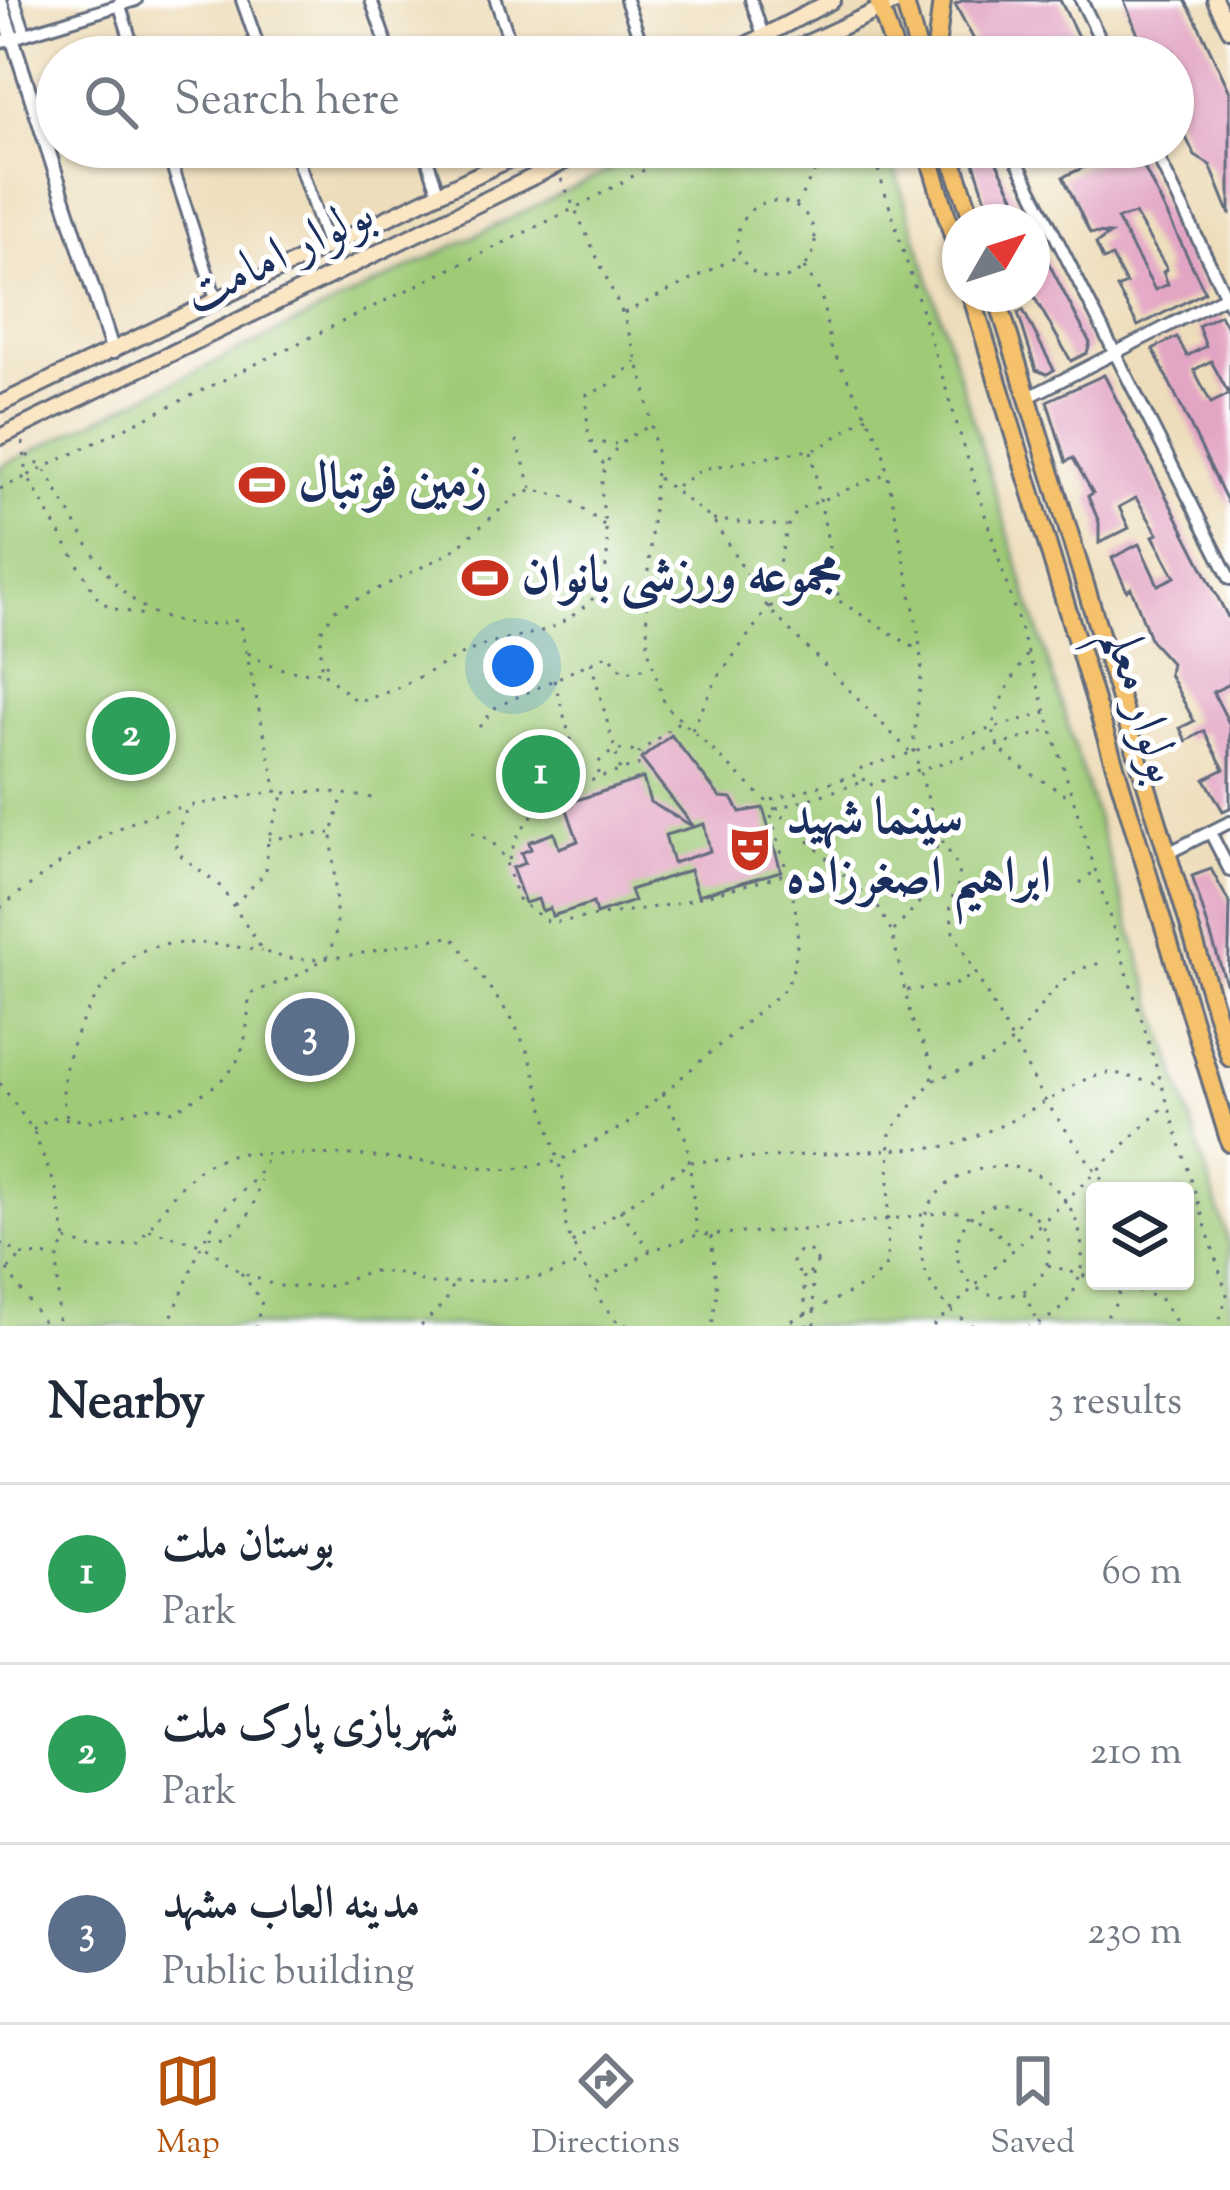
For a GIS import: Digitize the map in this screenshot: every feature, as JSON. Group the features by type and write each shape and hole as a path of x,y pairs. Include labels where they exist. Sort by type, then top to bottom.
{"main road":[{"path":"768,36 833,0"},
{"path":"818,36 879,5 902,0 913,36"},
{"path":"938,36 942,0"},
{"path":"1215,0 1230,30"},
{"path":"879,5 890,36"},
{"name":"بولوار امامت","path":"2,398 113,352 492,168"},
{"name":"بولوار امامت","path":"0,437 551,168"},
{"path":"932,168 943,204"},
{"path":"955,168 967,204"},
{"name":"بولوار معلم","path":"977,312 1230,1143"},
{"name":"بولوار معلم","path":"1002,312 1230,1058"},
{"path":"1005,405 1029,397"}],"street":[{"path":"0,0 36,112"},
{"path":"12,37 14,0"},
{"path":"12,37 136,0"},
{"path":"242,0 255,36"},
{"path":"371,0 384,36"},
{"path":"496,0 508,36"},
{"path":"626,0 639,36"},
{"path":"751,0 763,36"},
{"path":"1081,0 1099,36"},
{"path":"118,3 129,36"},
{"path":"54,168 113,352"},
{"path":"173,168 218,302"},
{"path":"300,168 328,247"},
{"path":"430,168 439,194"},
{"path":"1021,168 1230,579"},
{"path":"1029,397 1228,299 1163,168"},
{"path":"1166,854 1230,822"},
{"path":"1210,832 1230,871"}],"path":[{"path":"556,168 623,314 652,425 656,477 646,603 651,659 664,705 849,875 892,932 911,1018 933,1066 932,1081"},
{"path":"0,489 648,168"},
{"path":"795,207 816,168"},
{"path":"878,168 1226,1295 1218,1326"},
{"path":"776,201 795,207 812,225 815,240 804,268 776,279 761,276 740,255 740,225 749,212 776,201"},
{"path":"623,314 740,255"},
{"path":"804,268 821,294 831,347 868,415 888,473 912,580 919,651 913,753"},
{"path":"605,465 590,442 587,394 605,388 638,361"},
{"path":"675,487 703,470 811,449 868,415"},
{"path":"247,652 272,667 321,671 356,701 378,697 477,647 519,632 552,628 596,597 605,566 605,465 618,444 652,425"},
{"path":"516,440 533,490"},
{"path":"590,442 618,444"},
{"path":"811,449 838,601"},
{"path":"157,617 116,587 44,468 27,454 27,476 98,599 111,608 207,627 238,620 281,792 268,839 266,872 234,905"},
{"path":"768,608 788,526 798,511 820,497 888,473"},
{"path":"656,477 675,487 712,520 768,608 913,753 938,834 958,867 949,919 1046,1102 1104,1182"},
{"path":"321,671 321,631 335,610 450,553 495,511 533,490 580,503 604,526"},
{"path":"712,520 788,526"},
{"path":"691,732 716,680 768,608 832,563"},
{"path":"809,582 919,651"},
{"path":"1028,653 994,707 990,729 996,746 1073,800"},
{"path":"479,727 496,707 609,654 623,672 651,659"},
{"path":"321,671 331,658"},
{"path":"591,662 621,771"},
{"path":"554,680 583,782"},
{"path":"1046,712 861,769 862,773 866,786 1051,729"},
{"path":"600,777 598,764 615,750 639,753 681,720"},
{"path":"639,753 638,765 566,786 514,839 509,862 519,901 550,923 656,908 786,874"},
{"path":"768,801 862,773"},
{"path":"776,809 865,782"},
{"path":"0,908 112,830 147,814 281,792 379,799"},
{"path":"33,1130 51,1117 91,1120 154,1106 173,1111 221,1084 248,1045 249,994 302,974 329,956 337,928 332,833 343,794"},
{"path":"66,1240 119,1250 139,1243 182,1184 205,1165 236,1153 353,1155 508,1170 559,1161 627,1124 786,988 799,959 797,905 768,801"},
{"path":"188,806 174,840 178,854 221,887 263,951"},
{"path":"268,839 332,833"},
{"path":"472,833 487,837 509,862"},
{"path":"892,932 930,890 938,834"},
{"path":"1080,883 1095,871"},
{"path":"68,1118 61,1099 62,1073 88,1010 133,955 196,941 329,956 453,937 512,1018 530,1057 559,1161 571,1244 602,1304 618,1325 630,1326"},
{"path":"781,1326 869,1282 887,1264 889,1148 898,1119 932,1081 993,1056 1056,984 1079,967 1102,963"},
{"path":"907,990 944,988 978,972"},
{"path":"944,988 950,997"},
{"path":"571,1244 691,1162 951,1146 1088,1078 1112,1072 1162,1085"},
{"path":"0,1083 33,1130 56,1188 66,1240 58,1256 58,1325"},
{"path":"662,1091 691,1162 698,1235"},
{"path":"933,1326 1167,1104"},
{"path":"208,1235 220,1238 237,1230 256,1202 269,1154"},
{"path":"973,1326 948,1312 928,1287 919,1256 928,1214 938,1195 964,1175 995,1166 1027,1170 1055,1186 1066,1199 1084,1242 1081,1275 1065,1303 1040,1325 1029,1326"},
{"path":"166,1326 221,1214 260,1176"},
{"path":"1000,1203 1018,1206 1040,1224 1049,1247 1047,1265 1023,1291 1006,1296 975,1286 961,1270 956,1252 959,1234 970,1217 1000,1203"},
{"path":"619,1208 650,1251"},
{"path":"596,1285 650,1251 698,1235 954,1211 988,1224 1014,1249"},
{"path":"149,1230 204,1245 240,1272 262,1300 256,1326"},
{"path":"711,1234 717,1292 712,1326"},
{"path":"0,1243 23,1255 58,1256"},
{"path":"796,1271 794,1258 806,1250 817,1258 812,1273 815,1326"},
{"path":"0,1278 23,1255"},
{"path":"240,1272 277,1286 326,1287 373,1271 402,1273 429,1284 542,1277 582,1263"},
{"path":"1047,1265 1086,1276"},
{"path":"7,1270 46,1326"},
{"path":"789,1274 812,1273"},
{"path":"803,1274 807,1326"},
{"path":"421,1326 446,1301 454,1282"},
{"path":"1100,1326 1118,1290"},
{"path":"1138,1290 1160,1298 1178,1326"},
{"path":"1023,1291 1040,1325"}],"green space":[{"path":"614,168 895,168 1230,1247 1230,1326 0,1326 0,467"}],"building":[{"path":"964,0 1060,0 1078,36 972,36 955,4"},
{"path":"1124,0 1185,0 1230,92 1230,215 1210,165 1194,154 1194,36 1139,36"},
{"path":"976,168 1000,168 1018,204 987,204"},
{"path":"1082,168 1144,168 1205,292 1138,326 1117,288 1126,284 1112,257 1103,260 1096,244 1110,234 1090,233 1063,177","holes":["1135,214 1167,269 1163,272 1168,284 1155,290 1117,219"]},
{"path":"1050,266 1090,343 1087,353 1071,361 1043,312 1050,312"},
{"path":"1024,312 1054,370 1047,374 1036,370 1018,313"},
{"path":"1220,315 1230,333 1230,507 1153,349 1177,337 1187,356 1206,346 1198,326","holes":["1211,361 1229,394 1211,403 1194,370"]},
{"path":"1104,375 1230,621 1230,684 1213,692 1230,725 1230,808 1223,811 1205,779 1224,769 1204,731 1186,741 1180,728 1194,721 1169,674 1171,663 1151,641 1131,588 1127,591 1112,558 1139,544 1158,585 1175,577 1153,536 1158,534 1136,498 1119,507 1129,528 1099,543 1099,522 1088,496 1093,493 1073,458 1066,462 1047,401"},
{"path":"671,735 720,797 732,798 740,812 763,808 781,871 698,895 690,870 630,890 634,901 596,914 593,903 552,916 550,908 542,911 538,899 525,903 512,868 525,863 521,853 531,849 529,842 554,833 559,848 578,841 565,804 643,778 650,802 694,827 641,759","holes":["704,824 710,851 673,863 665,835"]},
{"path":"1211,869 1230,904 1228,989 1192,876"}],"place":[{"name":"زمین فوتبال","path":"262,485"},
{"name":"مجموعه ورزشی بانوان","path":"485,578"},
{"name":"شهربازی پارک ملت","path":"131,736"},
{"name":"بوستان ملت","path":"541,774"},
{"name":"سینما شهید ابراهیم اصغرزاده","path":"750,849"},
{"name":"مدينه العاب مشهد","path":"310,1037"}]}
